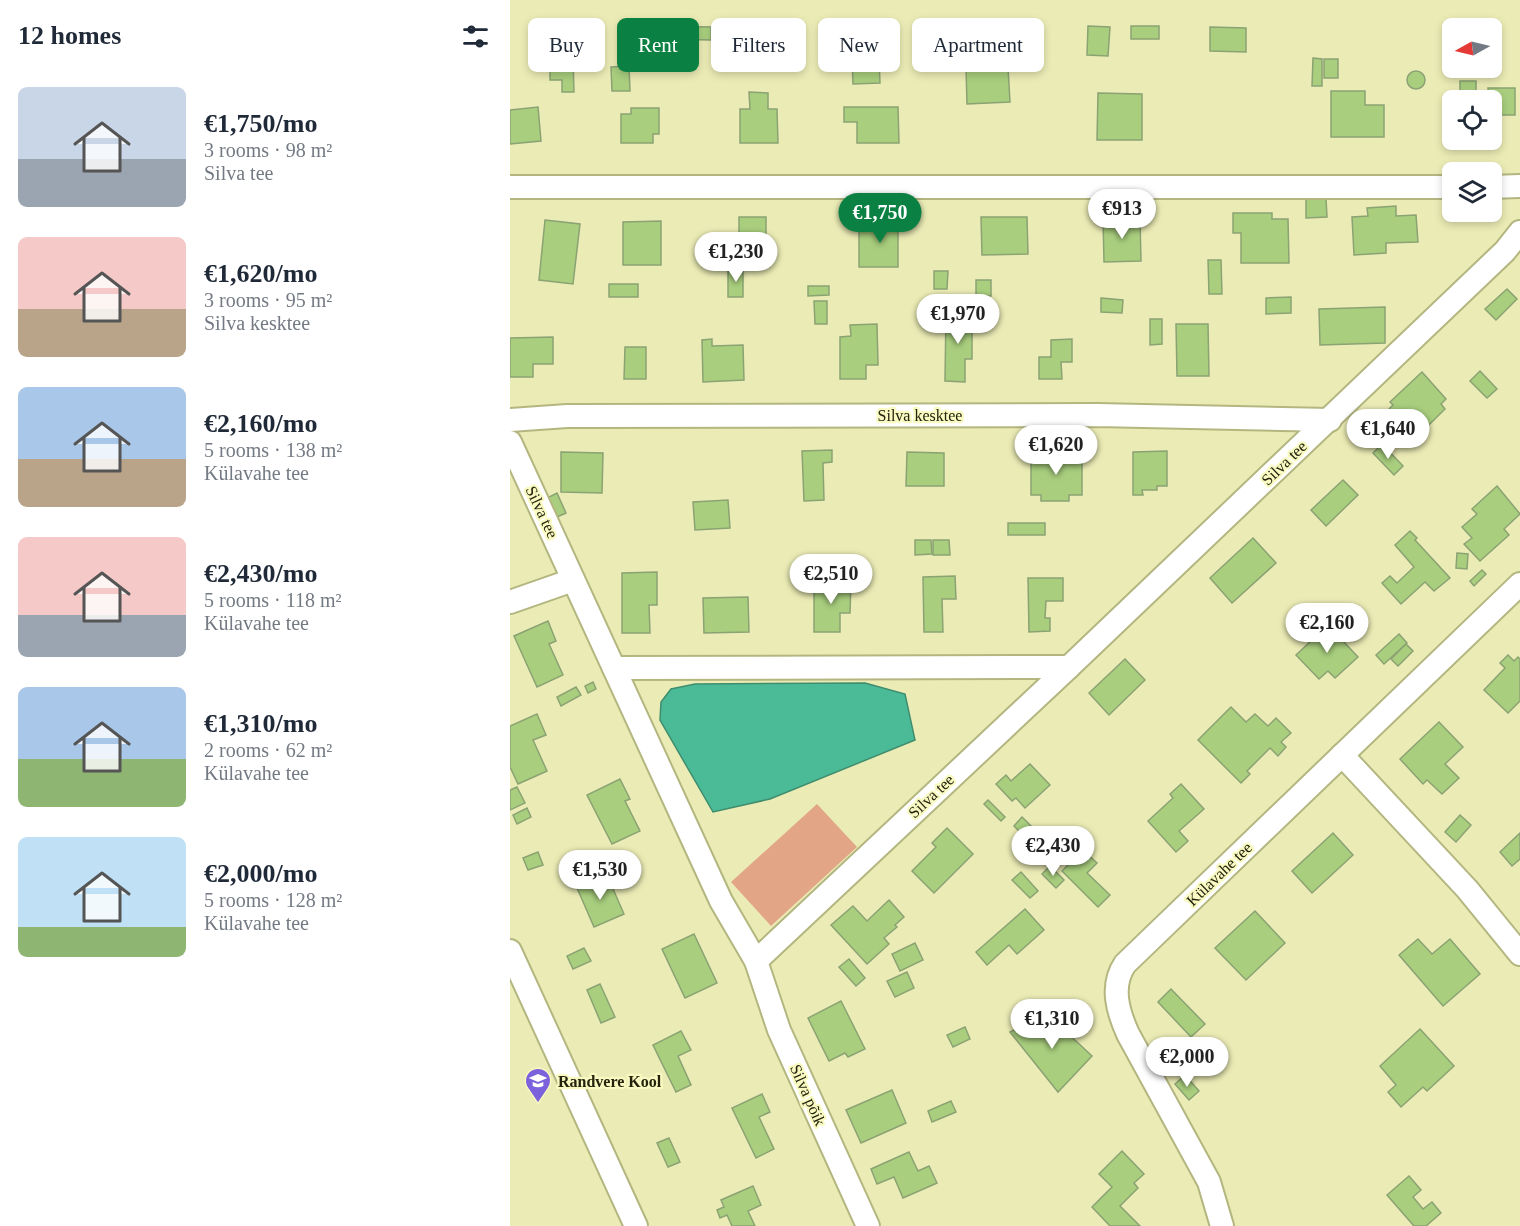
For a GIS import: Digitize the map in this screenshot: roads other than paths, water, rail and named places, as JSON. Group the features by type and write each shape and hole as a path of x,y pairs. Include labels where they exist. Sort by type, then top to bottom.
{"street":[{"path":"1502,187 1520,186"},
{"path":"510,187 1442,187"},
{"name":"Silva tee","path":"510,442 721,901 756,961 1330,420 1506,251 1520,232"},
{"name":"Silva kesktee","path":"510,420 567,416 1085,415 1330,420"},
{"path":"510,602 573,580"},
{"name":"Külavahe tee","path":"1222,1226 1209,1182 1124,1026 1117,999 1118,974 1125,964 1520,584"},
{"path":"614,668 1069,667"},
{"path":"1342,755 1467,889 1520,954"},
{"path":"510,951 636,1226"},
{"name":"Silva põik","path":"756,961 779,1030 868,1226"}],"place":[{"name":"Randvere Kool","path":"538,1104"}]}
